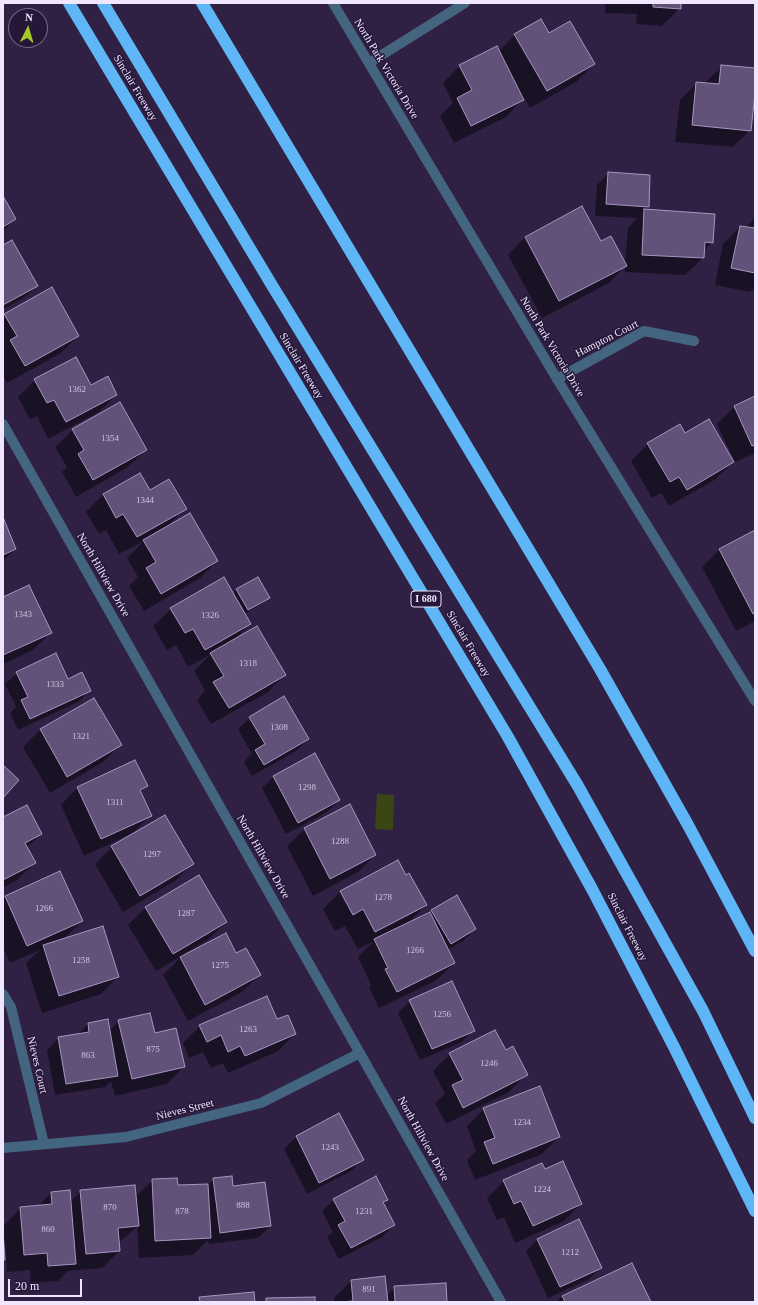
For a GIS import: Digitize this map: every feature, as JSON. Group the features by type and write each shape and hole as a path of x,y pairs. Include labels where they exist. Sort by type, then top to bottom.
{"highway":[{"name":"Sinclair Freeway","path":"69,3 508,737 617,937 674,1046 755,1211"},
{"name":"I 680","path":"103,3 265,274 578,786 703,1011 755,1118"},
{"path":"202,3 600,669 688,825 755,950"}],"street":[{"name":"North Park Victoria Drive","path":"334,3 557,379 754,696"},
{"path":"369,63 465,3"},
{"name":"Hampton Court","path":"557,379 644,331 694,342"},
{"name":"North Hillview Drive","path":"4,428 501,1302"},
{"name":"Nieves Court","path":"3,994 11,1007 44,1144"},
{"name":"Nieves Street","path":"3,1148 126,1137 261,1103 360,1053"}],"shaded area":[{"path":"377,794 394,795 393,830 375,829"}],"building":[{"path":"653,3 681,3 681,9 653,7"},
{"path":"541,19 549,33 570,21 595,64 547,91 514,34"},
{"path":"497,46 524,100 471,126 457,98 472,90 459,65"},
{"path":"721,65 755,68 755,93 751,131 692,125 696,82 719,84"},
{"path":"608,172 650,175 649,207 606,204"},
{"path":"3,196 16,219 3,227"},
{"path":"582,206 601,241 611,236 627,266 559,301 525,237"},
{"path":"644,209 715,214 713,243 705,242 704,258 642,255"},
{"path":"740,226 755,228 755,273 731,268"},
{"path":"12,240 38,286 3,305 3,245"},
{"path":"52,287 79,336 25,366 10,340 17,336 4,314"},
{"path":"76,357 91,385 108,376 117,395 66,422 54,400 47,403 34,379"},
{"path":"755,396 755,445 752,446 734,406"},
{"path":"120,402 147,450 93,480 78,454 84,450 72,429"},
{"path":"709,419 734,462 687,490 679,477 670,482 647,443 680,424 685,433"},
{"path":"140,473 150,490 169,479 187,509 137,537 123,514 116,518 103,494"},
{"path":"190,513 218,561 161,594 146,568 156,562 143,540"},
{"path":"3,517 16,549 3,555"},
{"path":"755,530 755,613 753,614 719,549"},
{"path":"224,577 251,624 205,650 193,629 185,633 170,608"},
{"path":"258,577 270,598 248,610 236,589"},
{"path":"29,585 52,633 3,655 3,597"},
{"path":"257,626 286,675 229,708 213,682 224,676 210,653"},
{"path":"56,653 68,679 82,672 91,691 30,719 21,700 28,697 16,672"},
{"path":"284,696 309,739 264,765 255,750 265,744 249,717"},
{"path":"94,698 122,745 67,777 40,729"},
{"path":"315,753 340,800 298,823 273,776"},
{"path":"135,760 148,786 140,790 152,816 101,839 77,787"},
{"path":"3,765 19,780 3,798"},
{"path":"350,804 376,855 330,879 304,828"},
{"path":"27,805 42,834 25,843 36,863 3,880 3,817"},
{"path":"165,815 194,864 140,896 111,846"},
{"path":"398,860 406,875 409,873 427,905 375,932 363,909 353,915 340,891"},
{"path":"60,871 83,921 27,946 5,896"},
{"path":"199,875 227,922 173,954 145,907"},
{"path":"457,895 476,929 451,944 431,910"},
{"path":"430,912 455,963 397,992 385,969 388,968 374,939"},
{"path":"103,926 119,977 59,996 43,945"},
{"path":"226,933 236,953 246,948 261,975 205,1005 180,957"},
{"path":"452,981 475,1031 432,1049 409,1000"},
{"path":"267,996 277,1019 288,1015 296,1034 245,1056 240,1046 228,1052 221,1035 207,1042 199,1025"},
{"path":"150,1013 155,1033 176,1028 185,1067 132,1079 118,1020"},
{"path":"108,1019 118,1076 66,1084 58,1037 89,1032 88,1023"},
{"path":"495,1030 506,1050 513,1046 528,1075 463,1108 452,1085 463,1080 449,1053"},
{"path":"540,1086 560,1137 493,1164 484,1142 495,1138 483,1108"},
{"path":"339,1113 364,1160 319,1183 296,1136"},
{"path":"563,1161 582,1204 533,1226 521,1201 514,1204 503,1180 542,1163 545,1169"},
{"path":"232,1176 233,1186 265,1182 271,1226 220,1233 213,1178"},
{"path":"376,1176 388,1200 383,1202 395,1225 351,1248 338,1225 345,1221 333,1199"},
{"path":"177,1178 178,1185 208,1184 211,1238 155,1241 152,1179"},
{"path":"135,1185 139,1226 118,1228 120,1251 86,1254 80,1190"},
{"path":"70,1190 76,1264 48,1266 47,1253 24,1255 20,1207 52,1204 51,1192"},
{"path":"579,1219 602,1268 560,1287 537,1239"},
{"path":"3,1231 5,1260 3,1260"},
{"path":"632,1263 651,1302 565,1302 562,1296"},
{"path":"385,1276 388,1302 341,1302 353,1301 351,1280"},
{"path":"446,1283 447,1302 395,1302 394,1286"},
{"path":"254,1292 255,1302 200,1302 199,1297"},
{"path":"315,1297 315,1302 266,1302 266,1298"}]}
